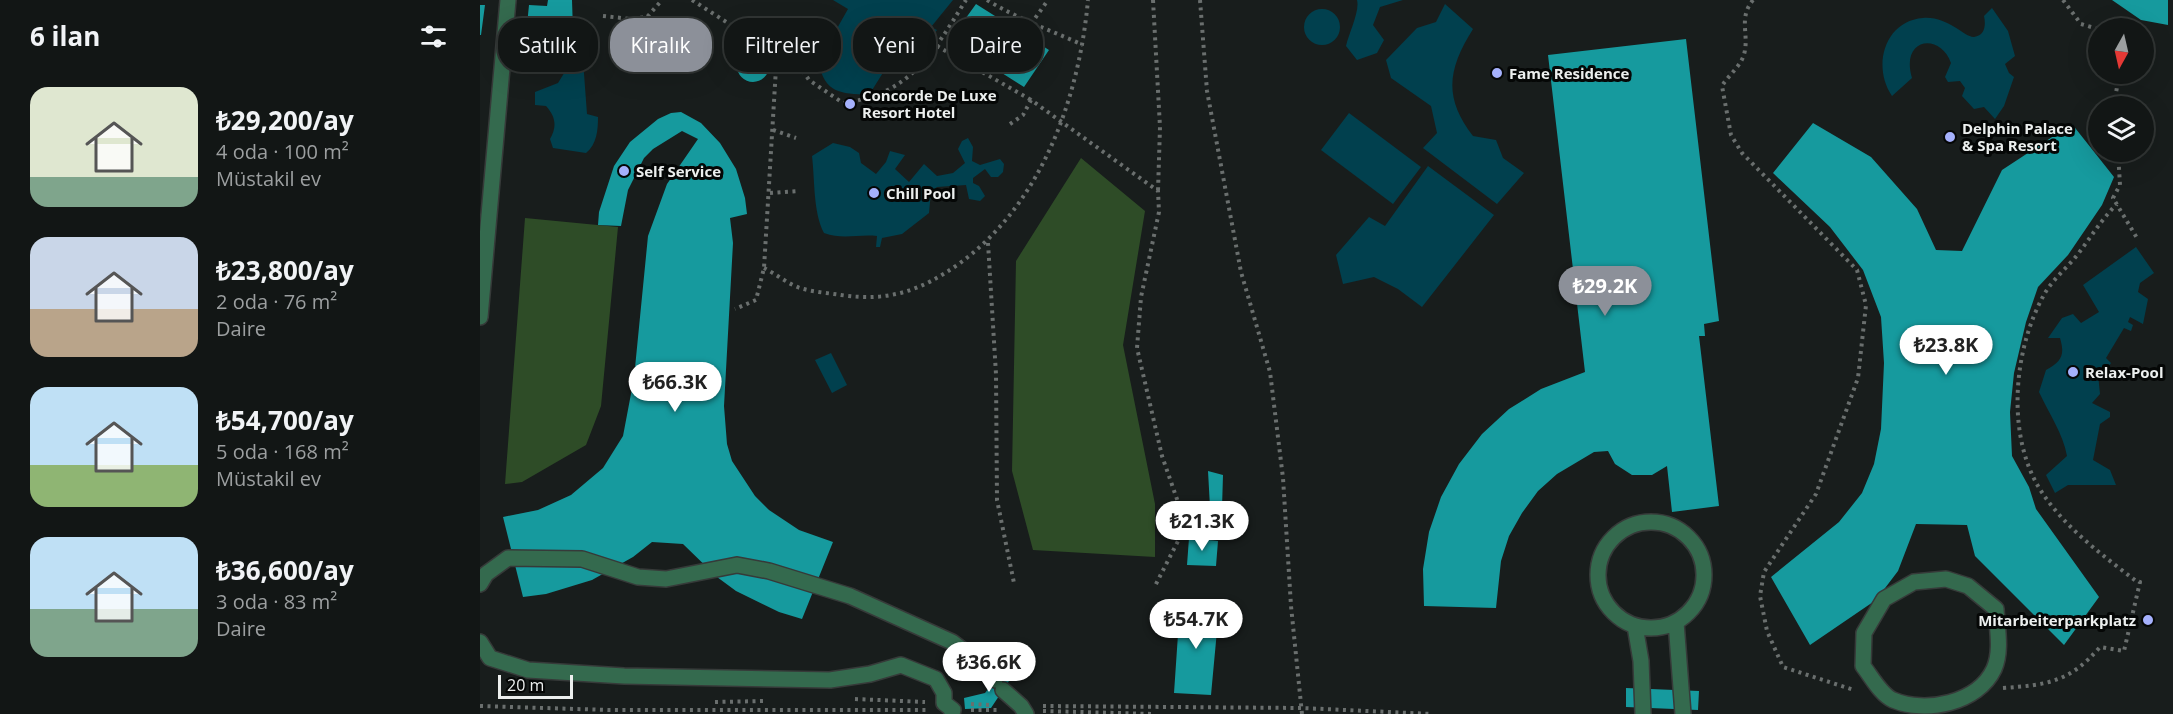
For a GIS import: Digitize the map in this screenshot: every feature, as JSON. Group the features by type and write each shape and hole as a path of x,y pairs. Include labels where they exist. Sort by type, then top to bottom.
{"lane":[{"path":"480,317 508,0"},
{"path":"1646,521 1666,523 1685,534 1698,550 1704,570 1702,591 1692,609 1676,622 1656,628 1635,626 1617,616 1604,600 1597,580 1599,559 1610,541 1626,527 1646,521"},
{"path":"480,584 486,574 508,558 582,559 638,577 666,579 737,565 769,571 850,596 952,642 981,664 1024,710"},
{"path":"1946,579 1968,586 1996,609 1998,645 1994,669 1975,690 1944,710 1893,700 1863,666 1864,633 1884,599 1914,582 1946,579"},
{"path":"1676,622 1683,714"},
{"path":"1635,626 1641,662 1644,714"},
{"path":"480,642 490,658 528,670 624,676 830,680 870,674 901,665 936,679 950,709"}],"path":[{"path":"603,16 631,19 647,17 662,0"},
{"path":"692,0 724,21"},
{"path":"804,72 809,80 843,103 866,100 893,89 914,75 937,46 966,0"},
{"path":"987,0 1020,18"},
{"path":"1035,18 1048,0"},
{"path":"764,268 800,288 867,299 911,292 944,274 988,243 1020,203 1047,156 1073,89 1083,45 1088,0"},
{"path":"1153,0 1160,126 1159,212 1141,297 1137,348 1162,456 1179,505 1179,539 1155,586"},
{"path":"1200,0 1207,91 1241,272 1270,372 1282,478 1291,606 1302,714"},
{"path":"1753,0 1743,20 1745,50 1739,65 1722,86 1731,135 1742,153 1857,270 1866,305 1858,378 1816,494 1764,572 1760,596 1767,631 1783,668 1893,700"},
{"path":"2063,0 2081,24 2088,26"},
{"path":"1043,28 1083,45"},
{"path":"937,46 1031,100 1060,123 1158,191"},
{"path":"735,309 756,300 764,268 776,72"},
{"path":"1010,124 1023,115 1031,100"},
{"path":"773,130 796,138"},
{"path":"2119,162 2120,185 2114,198 2137,238"},
{"path":"770,193 798,191"},
{"path":"1975,690 2044,685 2066,677 2085,665 2100,647 2124,651 2140,582 2086,541 2063,518 2038,487 2021,451 2016,404 2020,370 2046,292 2079,253 2097,225 2117,204"},
{"path":"988,243 996,374 996,500 1014,583"},
{"path":"849,699 950,709 1302,708 1432,714"},
{"path":"715,702 768,701"},
{"path":"480,706 608,710 950,709 1154,714"}],"green space":[{"path":"1081,158 1145,211 1123,345 1155,504 1155,557 1033,550 1012,471 1016,261"},
{"path":"525,218 618,227 601,406 586,445 522,482 505,484"}],"water":[{"path":"833,0 953,0 936,21 936,18 853,18 853,72 883,72 869,95 835,90 821,72 841,72 841,21 848,9"},
{"path":"1357,0 1403,0 1380,7 1373,25 1384,40 1377,53 1357,60 1346,46 1356,16"},
{"path":"1445,4 1473,29 1458,57 1452,83 1453,96 1463,122 1473,136 1496,140 1503,158 1524,173 1497,204 1423,148 1437,133 1431,106 1391,78 1386,60 1417,28 1436,22"},
{"path":"1992,8 2008,31 2015,56 2005,64 2009,73 2014,77 2004,106 1995,119 1984,107 1974,109 1962,96 1965,88 1960,81 1948,82 1945,77 1951,63 1946,53 1931,44 1923,44 1911,54 1912,78 1892,96 1883,72 1883,59 1885,47 1899,27 1910,21 1932,18 1948,23 1974,37 1983,32 1984,16"},
{"path":"1322,9 1335,14 1340,27 1335,40 1322,45 1309,40 1304,27 1309,14"},
{"path":"565,72 584,72 587,114 598,117 595,141 586,153 553,148 550,139 554,130 554,118 546,106 535,105 535,92 558,83"},
{"path":"1349,113 1421,167 1393,204 1321,150"},
{"name":"Chill Pool","path":"968,138 973,147 972,161 980,165 1000,159 1004,164 1003,172 998,177 991,177 985,169 973,178 973,183 979,186 985,196 980,201 969,199 966,185 937,187 931,192 929,213 902,234 882,238 880,247 876,247 877,236 838,236 824,233 816,206 812,156 833,143 850,147 859,153 861,163 876,174 886,162 890,151 905,155 895,169 909,182 924,164 937,176 953,173 965,163 958,149 962,141"},
{"path":"1428,166 1494,215 1422,307 1398,289 1374,277 1343,284 1336,255 1369,217 1385,226"},
{"name":"Relax-Pool","path":"2136,247 2154,273 2140,283 2138,292 2148,299 2143,324 2130,317 2128,322 2133,325 2131,331 2124,328 2106,358 2111,363 2108,368 2098,374 2100,394 2092,403 2110,412 2110,417 2100,424 2093,460 2110,470 2116,485 2068,485 2055,493 2046,475 2067,456 2059,431 2039,392 2046,370 2056,364 2062,353 2060,338 2048,338 2062,318 2073,314 2081,323 2099,312 2083,285"},
{"path":"831,353 847,385 832,393 815,360"}],"building":[{"path":"548,0 572,0 573,18 528,18 529,5 547,6"},
{"path":"2112,0 2168,0 2168,25 2154,22 2154,18 2138,18"},
{"path":"976,4 998,18 966,18"},
{"path":"480,5 485,5 481,35 480,35"},
{"path":"1686,39 1719,321 1704,324 1705,336 1699,336 1719,506 1672,512 1667,466 1652,475 1632,475 1615,464 1608,451 1594,452 1557,474 1538,491 1522,513 1509,536 1501,561 1496,608 1424,606 1423,569 1429,532 1441,497 1459,464 1482,434 1509,409 1541,389 1585,372 1548,55"},
{"path":"1043,46 1049,50 1043,59"},
{"path":"738,72 768,72 759,81 747,81"},
{"path":"1000,72 1034,72 1024,87"},
{"path":"681,112 701,123 720,143 736,169 745,198 747,214 730,218 733,243 724,406 727,444 732,461 755,496 769,510 799,530 833,542 802,619 779,612 736,591 717,577 683,544 652,542 633,557 592,580 546,594 523,597 503,517 538,510 571,495 603,468 623,436 634,378 648,236 667,184 698,139 682,131 653,149 644,158 628,190 621,226 598,225 599,212 614,166 630,142 658,119 671,113"},
{"path":"1813,123 1871,157 1917,209 1936,250 1962,251 2002,170 2072,124 2088,144 2088,162 2102,162 2114,177 2102,205 2068,255 2038,287 2026,322 2014,373 2010,412 2012,456 2029,487 2036,509 2099,597 2064,645 1975,556 1967,525 1916,524 1898,571 1876,600 1810,645 1771,577 1839,522 1862,493 1874,464 1881,429 1884,363 1881,317 1863,270 1830,227 1773,173"},
{"path":"1208,471 1223,475 1222,508 1210,507"},
{"path":"1189,538 1218,541 1216,566 1187,565"},
{"path":"1180,605 1219,609 1211,695 1174,693"},
{"path":"1004,668 1013,675 991,708 965,709 964,698 985,693"},
{"path":"1626,688 1699,691 1698,710 1626,707"}],"place":[{"name":"Fame Residence","path":"1497,73"},
{"name":"Concorde De Luxe Resort Hotel","path":"850,104"},
{"name":"Delphin Palace & Spa Resort","path":"1950,137"},
{"name":"Self Service","path":"624,171"},
{"name":"Chill Pool","path":"874,193"},
{"name":"Relax-Pool","path":"2073,372"},
{"name":"Mitarbeiterparkplatz","path":"2148,620"}]}
